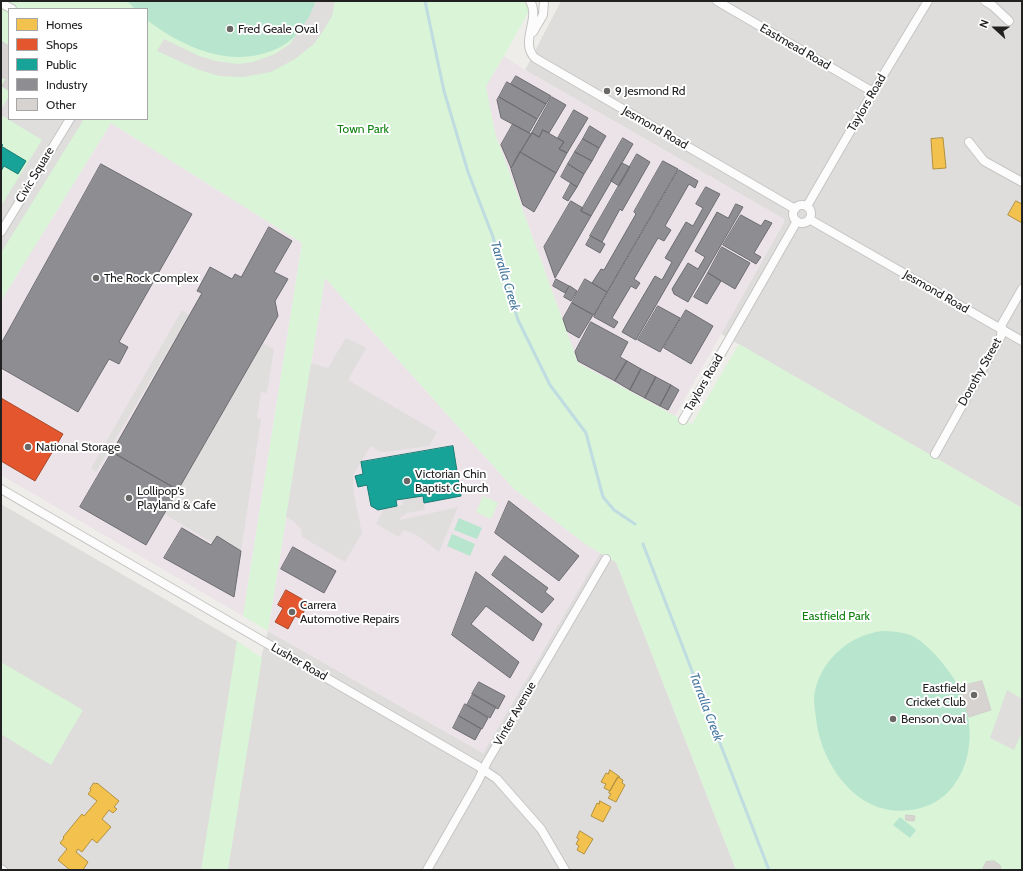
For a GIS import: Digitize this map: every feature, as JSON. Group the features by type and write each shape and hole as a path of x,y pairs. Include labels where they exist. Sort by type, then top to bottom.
{"street":[{"name":"Jesmond Road","path":"530,1 534,13 528,45 531,54 542,62 795,209"},
{"path":"530,37 543,15 544,1"},
{"name":"Eastmead Road","path":"717,1 873,92"},
{"name":"Taylors Road","path":"807,206 928,1"},
{"path":"985,1 993,6 1009,22"},
{"path":"1,3 10,8"},
{"name":"Civic Square","path":"1,232 69,120"},
{"path":"969,142 984,162 1022,182"},
{"path":"799,205 807,206 811,212 809,219 802,223 797,221 793,214 795,209 799,205"},
{"name":"Jesmond Road","path":"809,219 1022,341"},
{"name":"Taylors Road","path":"683,420 797,221"},
{"name":"Dorothy Street","path":"935,454 1001,336 1002,324 1022,289"},
{"name":"Lusher Road","path":"1,489 497,779 541,829 565,870"},
{"name":"Vinter Avenue","path":"427,870 483,770 606,559"}],"shaded area":[{"path":"316,1 335,1 332,16 323,31 314,44 295,59 271,72 243,77 220,76 199,70 157,51 164,39 199,56 216,61 237,64 253,62 275,54 290,44 309,17"},
{"path":"561,1 1022,1 1022,508 721,334 784,222 784,219 525,70"},
{"path":"504,56 525,70 784,219 784,222 675,416 578,363 495,133 485,86"},
{"path":"8,98 8,119 1,115 1,109"},
{"path":"9,120 83,120 1,253 1,206 42,140"},
{"path":"111,123 302,243 243,616 1,475 1,301"},
{"path":"325,278 513,488 585,544 600,553 483,753 268,631"},
{"path":"182,310 189,315 96,472 91,468"},
{"path":"347,338 366,348 348,380 437,432 429,446 380,452 371,446 353,475 354,494 362,533 345,562 302,537 301,529 293,521 286,517 311,363 328,368"},
{"path":"263,343 274,349 267,393 261,392 257,418 261,419 241,551 217,537 213,543 164,514"},
{"path":"423,496 425,510 407,513 401,517 400,520 458,507 439,552 418,536 404,530 399,537 376,524 384,509 403,505 402,499"},
{"path":"1,504 237,641 261,658 268,631 483,753 600,553 616,562 736,870 1,870"},
{"path":"1007,690 1022,699 1022,732 1014,750 990,738"}],"green space":[{"path":"1,1 525,1 530,9 486,86 495,133 578,363 692,424 739,344 1022,508 1022,870 736,870 616,562 585,544 513,488 325,278 268,631 243,616 302,243 111,123 1,301"},
{"name":"Fred Geale Oval","path":"127,1 316,1 307,21 293,38 282,46 265,53 247,57 229,56 194,48 178,40 148,21 148,8 134,8"},
{"path":"483,496 498,503 491,519 476,512"},
{"path":"459,518 482,528 477,539 454,530"},
{"path":"452,534 475,544 470,556 447,546"},
{"name":"Benson Oval","path":"883,631 907,634 921,641 929,648 957,683 964,699 967,713 970,740 964,767 958,779 950,790 937,801 917,809 892,810 874,806 859,797 846,785 834,770 819,736 814,701 815,691 824,669 831,659 849,643 871,633"},
{"path":"237,641 262,658 228,870 201,870"},
{"path":"1,662 83,710 51,765 1,734"},
{"path":"900,817 916,830 910,838 893,825"}],"building: Homes":[{"path":"943,138 946,168 933,169 931,139"},
{"path":"1016,201 1022,204 1022,223 1008,215"},
{"path":"610,770 620,777 618,777 610,791 604,788 606,784 601,782 606,773 608,774"},
{"path":"618,777 623,780 622,783 625,785 616,802 608,798 611,794 609,793"},
{"path":"94,783 97,783 119,801 114,807 117,809 113,813 109,810 102,819 111,827 97,843 92,839 82,852 78,849 76,852 88,862 83,870 70,870 58,860 67,849 60,843 64,838 63,837 82,814 84,816 97,801 88,794"},
{"path":"600,801 611,807 603,822 591,816 597,803 599,804"},
{"path":"580,831 593,839 584,854 577,850 579,846 576,844 579,839 577,838"}],"building: Shops":[{"name":"National Storage","path":"1,398 63,434 35,481 1,461"},
{"name":"Carrera Automotive Repairs","path":"286,590 309,603 300,618 295,616 288,629 275,622 283,608 278,605"}],"building: Public":[{"path":"1,146 26,161 18,174 4,166 1,171"},
{"name":"Victorian Chin Baptist Church","path":"453,446 461,496 424,503 423,496 396,500 397,506 378,510 371,506 367,485 358,487 355,476 363,474 361,462"}],"building: Industry":[{"path":"516,76 551,96 546,104 511,84"},
{"path":"507,82 546,104 537,119 499,97"},
{"path":"499,97 537,119 529,133 501,118 497,100"},
{"path":"552,97 566,105 549,133 543,130 539,137 532,133 531,134"},
{"path":"574,110 588,118 567,153 559,149 564,142 558,138"},
{"path":"513,124 531,134 511,168 501,145"},
{"path":"590,126 606,136 599,148 583,139"},
{"path":"543,130 564,142 559,149 567,153 556,173 520,152 532,133 539,137"},
{"path":"623,138 633,144 591,216 581,211"},
{"path":"583,139 599,148 592,161 575,152"},
{"path":"520,152 556,173 534,212 523,205 511,169"},
{"path":"575,152 592,161 584,174 568,164"},
{"path":"637,154 650,162 622,211 620,209 602,242 590,236"},
{"path":"663,161 678,169 607,292 592,283 601,269 604,270 636,214 634,212"},
{"path":"622,163 630,167 619,186 611,181"},
{"name":"The Rock Complex","path":"101,164 192,214 119,342 128,347 119,364 109,359 78,412 1,368 1,344"},
{"path":"568,164 584,174 577,187 561,177"},
{"path":"679,170 698,181 695,188 689,184 665,226 671,230 664,241 658,238 634,279 640,283 636,289 631,286 612,318 618,322 614,328 594,317"},
{"path":"571,183 577,187 568,201 563,198"},
{"path":"706,187 720,194 636,340 622,332 655,276 662,280 672,262 665,258 686,222 693,226 703,208 696,204"},
{"path":"571,201 583,208 581,211 591,216 555,278 544,247"},
{"path":"736,204 743,207 688,302 674,294 672,289 688,263 698,269 705,257 695,251 717,212 728,218"},
{"path":"741,215 761,226 765,220 772,223 754,253 761,257 756,264 723,245"},
{"path":"269,227 292,241 274,272 288,279 275,301 278,316 178,490 112,452 202,293 197,291 210,267 232,279 235,274 241,277"},
{"path":"591,236 605,244 600,253 586,245"},
{"path":"722,247 750,263 735,289 708,273"},
{"path":"708,273 721,281 707,304 694,297"},
{"path":"556,279 569,286 565,293 553,286"},
{"path":"585,279 607,292 594,315 572,303"},
{"path":"570,286 577,291 571,301 564,297"},
{"path":"572,303 593,315 579,338 567,331 563,319"},
{"path":"658,306 680,318 660,352 638,340"},
{"path":"686,310 713,326 691,364 664,348"},
{"path":"591,322 628,342 620,357 627,361 615,381 578,361 575,352"},
{"path":"627,361 641,369 630,390 615,381"},
{"path":"641,369 656,377 645,398 630,390"},
{"path":"656,377 671,385 660,406 645,398"},
{"path":"671,385 679,390 668,410 660,406"},
{"name":"Lollipop's Playland & Cafe","path":"112,452 178,490 146,545 80,507"},
{"path":"509,501 579,556 559,581 495,533"},
{"path":"182,528 211,545 217,536 241,551 234,597 164,558"},
{"path":"293,547 336,571 324,593 281,569"},
{"path":"505,556 548,588 545,592 554,599 542,613 492,575"},
{"path":"476,572 542,624 533,641 486,606 471,624 519,662 510,678 452,635"},
{"path":"479,682 505,696 498,709 472,694"},
{"path":"473,694 496,707 490,718 467,705"},
{"path":"465,704 488,718 482,729 459,716"},
{"path":"459,716 481,729 475,740 453,728"}],"building: Other":[{"path":"1,41 8,45 8,90 2,86 6,79 1,77"},
{"name":"Eastfield Cricket Club","path":"982,681 991,710 969,717 959,687"},
{"path":"906,815 915,816 914,821 906,820"},
{"path":"994,861 1000,865 1001,870 982,870 986,862"}],"waterway":[{"name":"Tarralla Creek","path":"425,1 444,91 468,172 493,237 518,320 550,385 586,433 603,497 614,510 635,524"},
{"name":"Tarralla Creek","path":"643,544 769,870"}],"place":[{"name":"Fred Geale Oval","path":"230,29"},
{"name":"9 Jesmond Rd","path":"607,91"},
{"name":"The Rock Complex","path":"96,278"},
{"name":"National Storage","path":"28,447"},
{"name":"Victorian Chin Baptist Church","path":"407,481"},
{"name":"Lollipop's Playland & Cafe","path":"129,498"},
{"name":"Carrera Automotive Repairs","path":"292,612"},
{"name":"Eastfield Cricket Club","path":"974,695"},
{"name":"Benson Oval","path":"893,719"}],"park label":[{"name":"Town Park","path":"363,129"},
{"name":"Eastfield Park","path":"836,616"}]}
